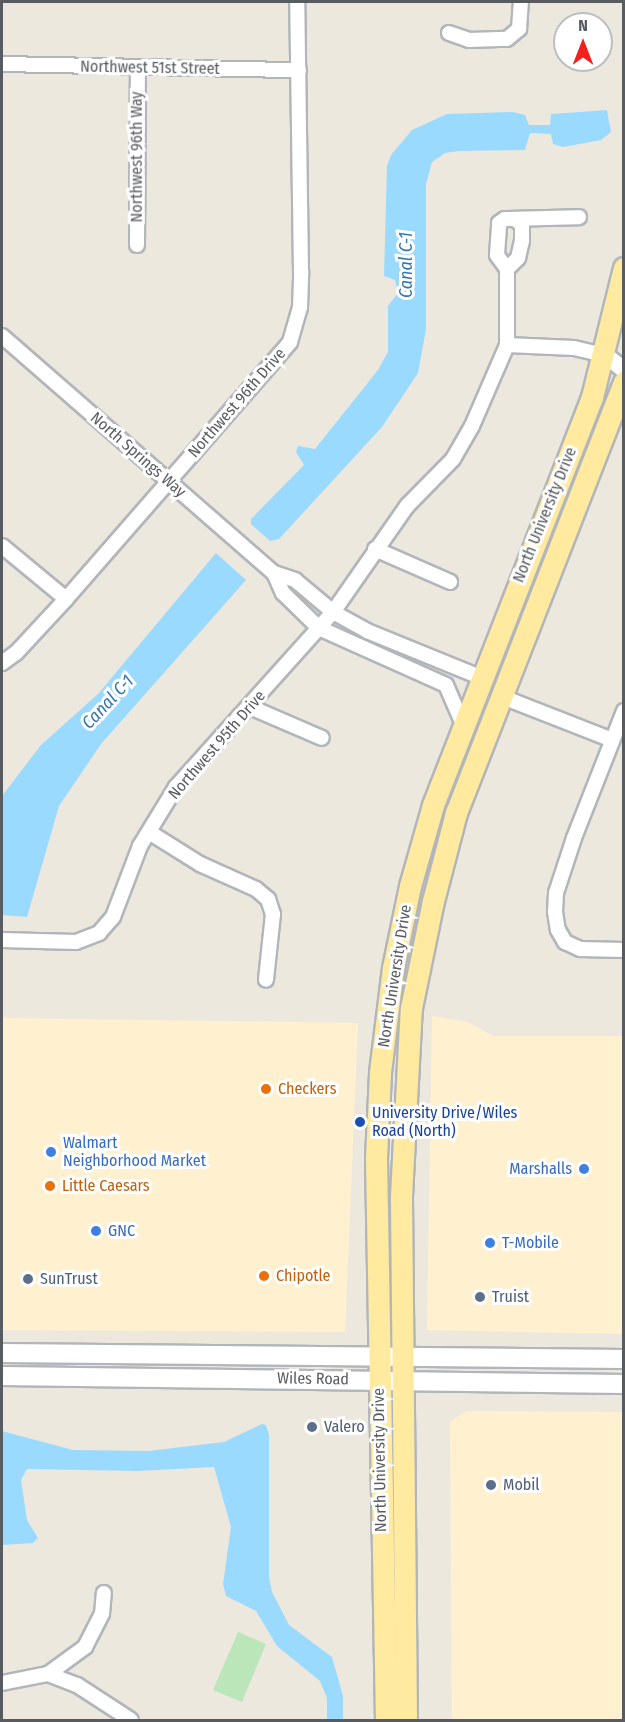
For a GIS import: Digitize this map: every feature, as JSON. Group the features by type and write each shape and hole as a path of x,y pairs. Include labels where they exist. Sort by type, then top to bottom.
{"main road":[{"name":"North University Drive","path":"390,1715 379,1380 376,1158 387,1010 410,886 462,722 592,397 614,355 624,268"},
{"name":"North University Drive","path":"406,1720 401,1196 410,1017 436,890 456,813 624,382"},
{"path":"500,696 493,671 507,632 505,617"},
{"path":"480,677 484,700 479,728 481,745"},
{"name":"Wiles Road","path":"2,1353 624,1359"},
{"name":"Wiles Road","path":"2,1376 624,1384"}],"street":[{"name":"Northwest 96th Drive","path":"2,663 16,653 66,599 290,342 300,308 302,272 297,2"},
{"path":"449,33 469,40 507,39 519,29 521,2"},
{"name":"Northwest 51st Street","path":"2,64 298,70"},
{"name":"Northwest 96th Way","path":"137,245 138,68"},
{"path":"515,219 579,217"},
{"name":"Northwest 95th Drive","path":"2,940 76,942 99,933 113,917 148,832 177,787 250,708 333,612 407,506 453,459 472,426 507,345 507,269 497,255 499,223 515,219 522,225 522,241 518,258 507,269"},
{"name":"North Springs Way","path":"2,336 274,573 295,580 333,612 367,631 480,677"},
{"path":"507,345 574,348 614,355 624,370"},
{"path":"2,546 66,599"},
{"path":"375,549 450,582"},
{"name":"North Springs Way","path":"274,573 283,593 319,628 446,685 462,722"},
{"path":"500,696 612,740"},
{"path":"250,708 322,738"},
{"path":"624,711 556,893 558,930 565,942 580,949 624,950"},
{"path":"148,832 200,864 256,889 268,899 273,914 266,980"},
{"path":"2,1683 48,1674 85,1647 102,1614 104,1593"},
{"path":"48,1674 77,1685 131,1720"}],"shaded area":[{"path":"432,1016 468,1022 493,1036 623,1036 623,1334 427,1330"},
{"path":"2,1018 358,1023 345,1332 2,1330"},
{"path":"466,1411 623,1412 623,1720 452,1720 450,1422"}],"green space":[{"path":"238,1632 266,1644 242,1702 213,1690"}],"water":[{"name":"Canal C-1","path":"607,110 611,132 601,140 563,147 553,144 551,134 530,133 525,150 459,151 445,153 432,162 426,184 426,329 418,373 382,427 279,539 270,541 251,524 251,519 304,465 296,452 298,446 315,449 378,370 388,352 388,306 398,293 395,280 384,276 387,166 391,155 412,130 447,114 513,112 525,115 529,125 550,125 551,114"},
{"name":"Canal C-1","path":"216,553 246,580 101,744 59,806 27,917 2,915 2,796 41,745 98,694"},
{"path":"262,1424 266,1425 269,1435 269,1577 272,1592 289,1625 332,1657 343,1696 343,1720 327,1720 327,1698 320,1681 277,1646 256,1611 226,1596 223,1584 231,1527 214,1467 137,1471 27,1469 21,1480 27,1520 38,1538 33,1543 2,1545 2,1431 73,1450 148,1451 224,1442"}],"place":[{"name":"Checkers","path":"266,1089"},
{"name":"University Drive/Wiles Road (North)","path":"360,1122"},
{"name":"Walmart Neighborhood Market","path":"51,1152"},
{"name":"Marshalls","path":"584,1169"},
{"name":"Little Caesars","path":"50,1186"},
{"name":"GNC","path":"96,1231"},
{"name":"T-Mobile","path":"490,1243"},
{"name":"Chipotle","path":"264,1276"},
{"name":"SunTrust","path":"28,1279"},
{"name":"Truist","path":"480,1297"},
{"name":"Valero","path":"312,1427"},
{"name":"Mobil","path":"491,1485"}]}
